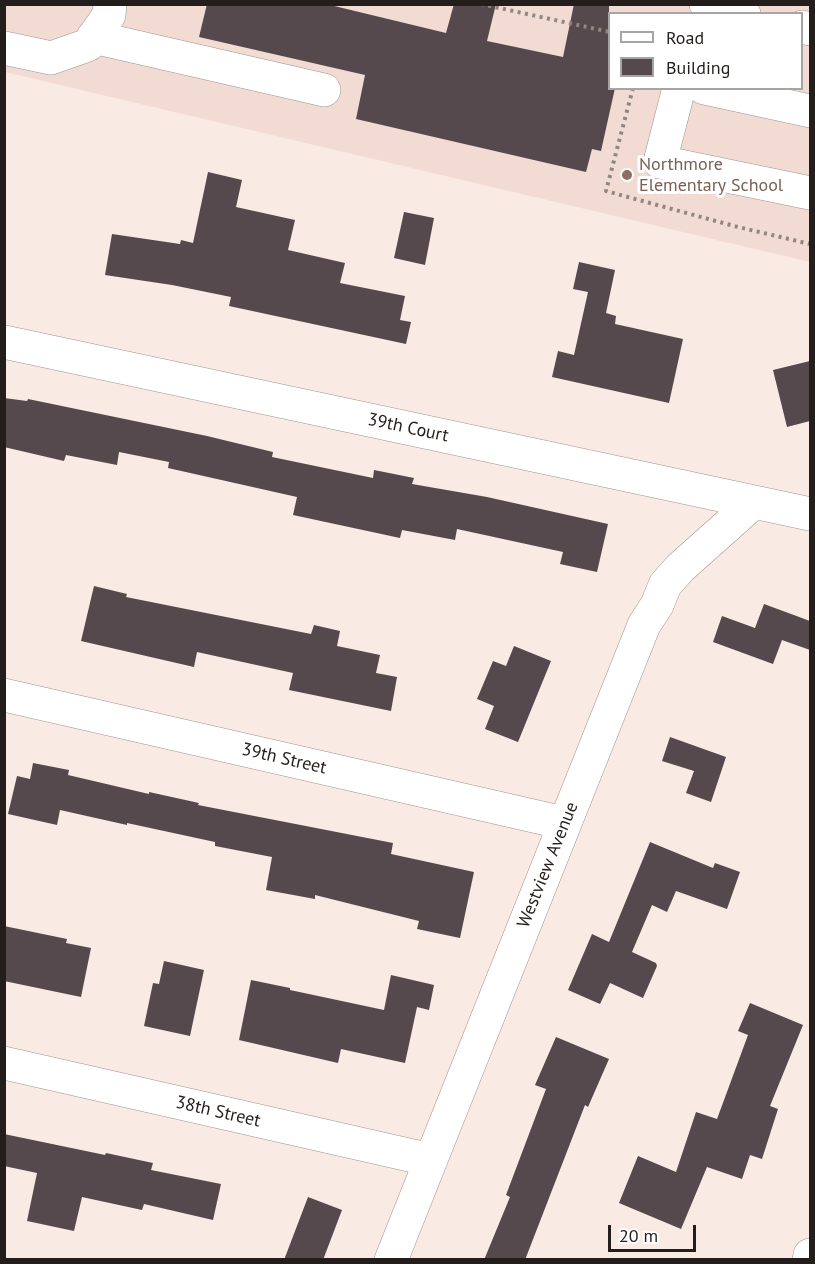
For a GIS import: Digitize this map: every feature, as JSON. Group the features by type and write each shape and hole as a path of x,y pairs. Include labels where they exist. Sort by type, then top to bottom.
{"street":[{"path":"4,48 51,58 88,45 109,15 110,4"},
{"path":"706,4 736,12"},
{"path":"93,37 324,90"},
{"path":"678,90 660,162 810,193"},
{"path":"713,90 810,111"},
{"name":"39th Court","path":"4,342 810,514"},
{"name":"Westview Avenue","path":"391,1260 634,647 666,585 695,552 754,502"},
{"name":"39th Street","path":"4,695 564,823"},
{"name":"38th Street","path":"4,1063 431,1160"}],"path":[{"path":"481,4 608,32"}],"shaded area":[{"name":"Northmore Elementary School","path":"5,5 810,5 810,262 5,72"}],"building":[{"path":"207,4 326,4 446,33 454,4 496,4 487,41 563,57 574,4 609,4 608,90 615,90 601,151 592,149 586,172 356,119 365,75 199,37"},
{"path":"208,172 242,180 236,207 295,220 288,250 345,263 340,283 405,296 400,320 411,322 406,344 229,306 231,297 105,275 112,234 180,244 181,240 193,243"},
{"path":"404,212 434,218 425,265 394,258"},
{"path":"579,262 615,270 606,313 616,316 615,324 683,339 669,403 552,377 558,351 574,355 588,292 573,289"},
{"path":"810,361 810,421 787,427 773,370"},
{"path":"4,398 27,401 28,399 207,436 273,452 272,457 373,478 374,470 414,478 412,484 487,497 608,524 597,572 560,564 563,552 457,529 455,540 402,530 400,538 293,515 297,497 168,468 169,462 119,452 117,465 66,455 64,461 4,447"},
{"path":"94,586 127,594 126,597 311,634 314,625 340,631 337,646 380,655 376,673 397,677 391,711 289,690 293,673 197,652 194,667 81,641"},
{"path":"764,604 810,621 810,650 782,640 773,664 713,642 722,616 755,628"},
{"path":"514,646 551,661 518,742 485,729 494,706 477,699 493,661 506,666"},
{"path":"670,737 726,757 711,802 686,793 694,771 662,761"},
{"path":"33,763 69,770 68,775 199,803 198,805 393,843 391,854 474,872 460,938 417,929 419,921 315,895 315,899 266,890 272,857 215,846 215,842 60,810 57,825 8,814 17,776 30,779"},
{"path":"650,842 713,868 715,863 740,872 727,909 676,891 667,912 652,905 632,952 656,963 657,966 643,998 610,983 600,1004 568,990 592,934 609,942"},
{"path":"4,926 67,939 66,943 91,948 81,997 4,981"},
{"path":"164,961 204,970 190,1036 144,1026 153,983 159,984"},
{"path":"391,975 434,985 429,1010 417,1007 405,1063 341,1049 338,1063 239,1040 251,980 384,1010"},
{"path":"750,1003 803,1025 770,1106 778,1109 762,1159 750,1155 742,1179 707,1167 681,1229 619,1203 638,1156 676,1172 696,1112 717,1119 748,1035 738,1031"},
{"path":"556,1037 609,1059 588,1107 585,1105 525,1260 484,1260 510,1197 506,1195 546,1089 535,1085"},
{"path":"4,1134 153,1163 151,1170 221,1184 213,1220 144,1204 142,1210 82,1197 74,1231 27,1221 37,1173 4,1166"},
{"path":"308,1197 342,1210 323,1260 284,1260"}],"place":[{"name":"Northmore Elementary School","path":"627,175"}]}
